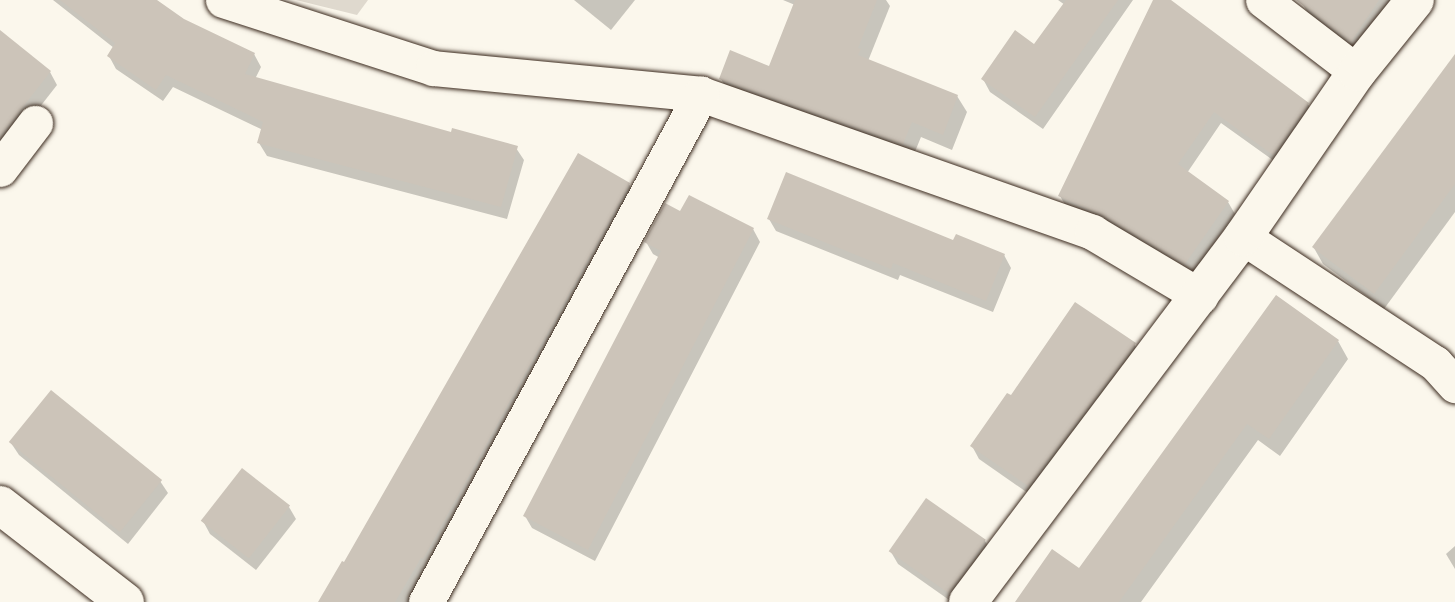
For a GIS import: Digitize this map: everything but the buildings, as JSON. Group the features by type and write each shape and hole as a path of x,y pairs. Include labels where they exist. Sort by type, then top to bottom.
{"street":[{"path":"223,0 433,68 701,94 1092,232 1200,296"},
{"path":"1264,0 1357,72"},
{"path":"968,602 1200,296 1357,72 1415,0"},
{"path":"426,602 701,94"},
{"path":"0,169 36,123"},
{"path":"1243,237 1435,363 1455,385"},
{"path":"0,505 125,602"}],"shaded area":[{"path":"296,0 368,0 357,15"}]}
